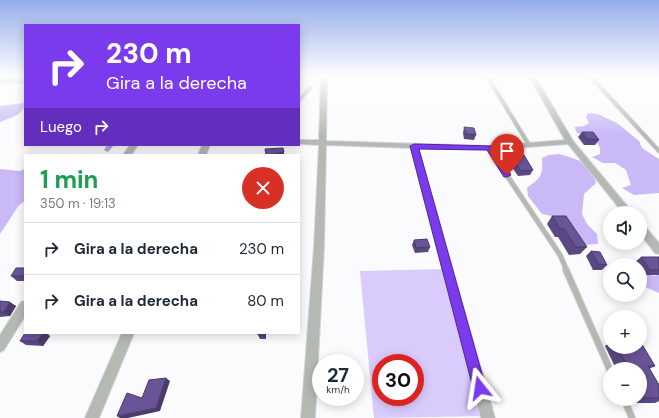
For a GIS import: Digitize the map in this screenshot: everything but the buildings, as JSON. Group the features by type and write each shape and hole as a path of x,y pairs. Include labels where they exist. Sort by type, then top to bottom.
{"street":[{"path":"308,418 320,232 324,142 324,96"},
{"path":"543,96 570,142 622,206"},
{"path":"300,142 489,148 570,142"},
{"path":"414,146 488,418"},
{"path":"647,235 659,250"},
{"path":"0,346 24,308"},
{"path":"92,418 128,334"}],"lane":[{"path":"499,96 529,145"},
{"path":"608,96 659,151"},
{"path":"489,148 560,254 580,304 606,362"},
{"path":"627,406 632,418"}],"shaded area":[{"path":"24,103 24,107 19,113 0,122 0,106"},
{"path":"588,113 598,114 617,123 639,141 642,148 659,159 659,193 634,195 622,188 631,185 626,170 615,163 603,163 592,157 600,154 600,148 597,142 576,132 575,127 584,126 589,123 586,117"},
{"path":"559,154 583,162 591,170 594,176 596,183 584,194 582,214 587,224 597,234 598,244 583,245 571,224 557,217 542,214 528,196 527,188 540,176 542,169 542,158 549,155"},
{"path":"0,169 20,171 24,169 24,202 19,205 0,234"},
{"path":"445,269 486,416 374,418 373,406 424,406 424,354 372,354 372,397 360,271"},
{"path":"647,273 653,276 659,275 659,293 647,288"}],"waterway":[{"path":"107,150 110,146"}],"route":[{"path":"480,388 414,146 489,148 507,175"}]}
